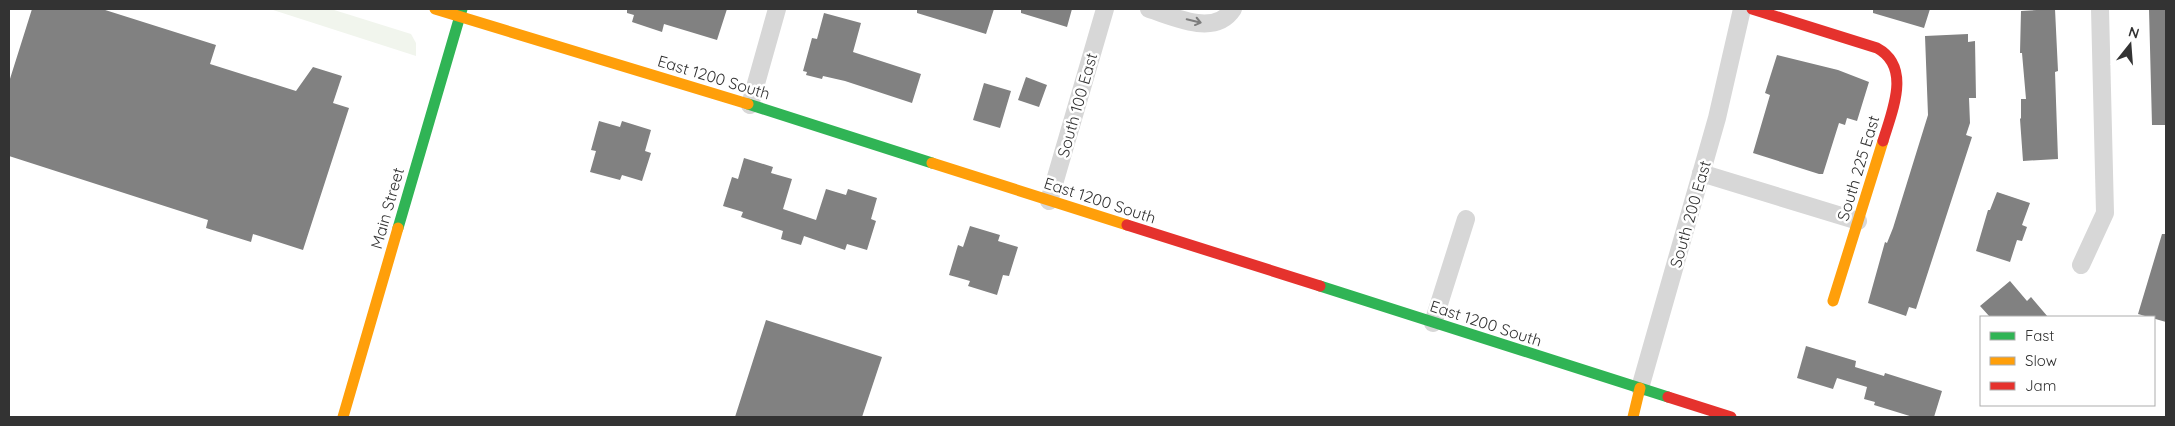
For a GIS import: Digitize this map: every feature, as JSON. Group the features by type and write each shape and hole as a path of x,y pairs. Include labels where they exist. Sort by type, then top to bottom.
{"street":[{"name":"East 1200 South","path":"435,9 461,12 1048,201 1731,417"},
{"path":"750,105 777,9"},
{"name":"South 100 East","path":"1048,201 1105,9"},
{"path":"1149,9 1211,24 1221,22 1233,9"},
{"name":"South 200 East","path":"1633,417 1702,173 1729,70 1742,9"},
{"name":"South 225 East","path":"1752,9 1877,48 1886,53 1894,66 1897,79 1891,118 1833,301"},
{"path":"2081,265 2104,212 2100,9"},
{"name":"Main Street","path":"343,417 461,12"},
{"path":"1702,173 1858,221"},
{"path":"1433,323 1466,219"}],"shaded area":[{"path":"270,9 331,9 411,34 416,43 416,56"}],"building":[{"path":"32,9 102,9 216,45 210,64 296,91 313,67 342,76 333,103 349,108 303,250 253,234 251,242 206,228 208,220 9,156 9,82"},
{"path":"627,9 727,9 717,40 664,24 662,32 632,22 634,15 627,13"},
{"path":"917,9 994,9 986,34 917,13"},
{"path":"1021,9 1072,9 1067,27 1021,13"},
{"path":"1873,9 1930,9 1924,28 1873,13"},
{"path":"2055,9 2058,71 2055,72 2058,159 2023,161 2020,119 2021,99 2026,99 2022,53 2020,53 2021,11"},
{"path":"2149,9 2166,9 2166,125 2152,125"},
{"path":"824,13 861,23 853,52 921,74 912,103 845,81 823,76 822,79 806,75 807,72 803,71 812,38 817,39"},
{"path":"1968,34 1968,42 1975,41 1976,98 1969,98 1970,123 1966,135 1972,137 1916,309 1909,307 1906,316 1868,303 1885,242 1887,243 1893,228 1928,115 1925,36"},
{"path":"1777,55 1838,70 1869,82 1857,121 1847,118 1845,125 1839,123 1823,174 1753,153 1770,95 1765,93"},
{"path":"1026,77 1047,85 1039,107 1018,100"},
{"path":"984,83 1011,91 1000,128 973,120"},
{"path":"599,121 620,127 622,121 651,130 645,151 651,153 642,181 622,175 620,180 590,172 596,151 591,150"},
{"path":"744,158 773,167 771,173 792,179 783,209 816,220 826,189 846,195 848,189 877,198 871,219 876,221 867,250 847,244 845,250 804,236 801,245 781,239 783,231 741,217 743,212 723,206 732,177 738,179"},
{"path":"1997,192 2030,203 2022,225 2027,227 2022,241 2017,240 2010,262 1976,251 1988,210 1990,210"},
{"path":"970,226 1000,235 998,241 1018,247 1009,276 1003,275 997,295 968,286 970,281 949,275 958,245 963,247"},
{"path":"2162,234 2166,234 2166,322 2155,319 2155,316 2138,314"},
{"path":"2010,281 2027,301 2031,297 2047,316 1989,316 1980,306"},
{"path":"766,320 882,357 862,417 735,417"},
{"path":"1806,346 1856,361 1855,367 1884,376 1885,373 1942,391 1934,417 1913,417 1874,405 1875,402 1864,399 1867,387 1837,378 1833,389 1797,378"}],"traffic: fast":[{"path":"398,228 462,9"},
{"path":"748,104 932,163"},
{"path":"1320,286 1668,397"}],"traffic: slow":[{"path":"435,9 748,104"},
{"path":"1833,301 1883,141"},
{"path":"932,163 1127,225"},
{"path":"343,417 398,228"},
{"path":"1633,417 1640,388"}],"traffic: jam":[{"path":"1752,9 1877,48 1888,56 1894,66 1897,78 1894,103 1883,141"},
{"path":"1127,225 1320,286"},
{"path":"1668,397 1731,417"}]}
